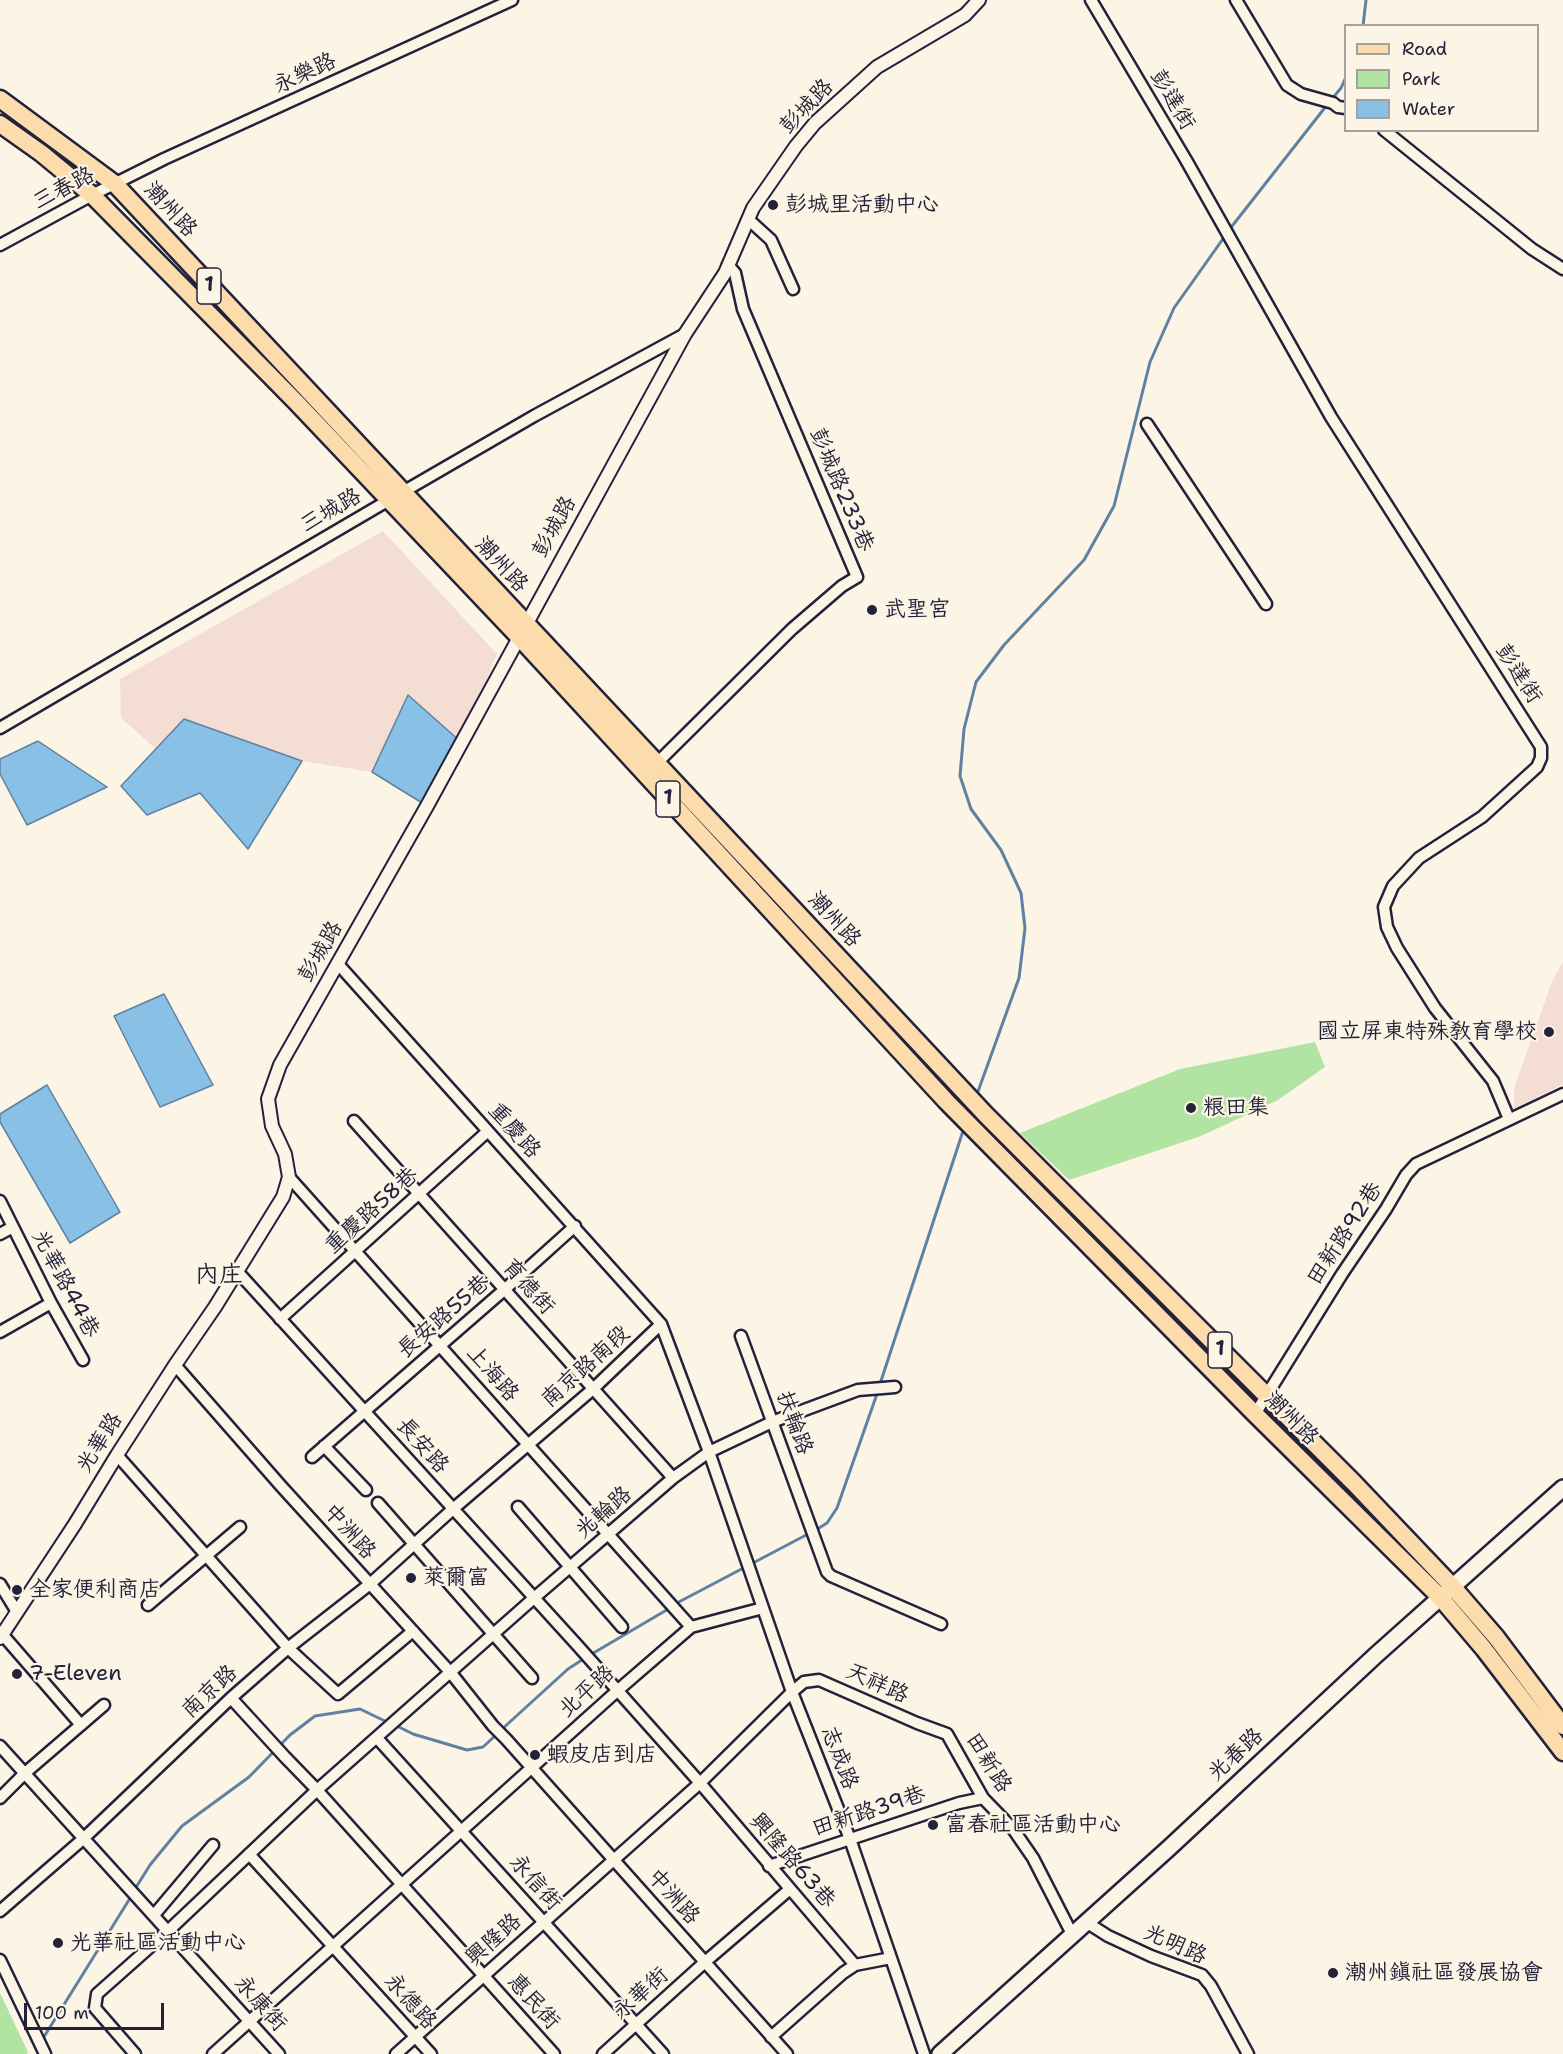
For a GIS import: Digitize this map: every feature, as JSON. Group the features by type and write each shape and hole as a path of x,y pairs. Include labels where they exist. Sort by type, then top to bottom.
{"main road":[{"name":"潮州路","path":"0,99 114,184 395,496 522,630 946,1101 1255,1414 1496,1637 1563,1726"},
{"name":"潮州路","path":"0,124 41,153 92,195 296,402 395,496"},
{"name":"潮州路","path":"522,630 657,763 986,1115 1354,1483 1446,1592 1484,1649 1563,1752"},
{"name":"光春路","path":"940,2054 1563,1488"}],"street":[{"name":"永樂路","path":"114,184 512,0"},
{"name":"彭城路","path":"289,1177 285,1154 272,1126 268,1099 280,1065 427,807 685,334 728,265 753,208 795,146 815,123 878,67 965,15 979,0"},
{"name":"彭達街","path":"1091,0 1220,221 1330,417 1540,747 1541,758 1536,767 1482,817 1419,858 1393,886 1384,907 1388,927 1397,948 1435,1008 1493,1082 1509,1119"},
{"path":"1236,0 1287,85 1301,94 1344,108"},
{"path":"1386,132 1532,249 1563,269"},
{"name":"三春路","path":"0,246 114,184"},
{"path":"749,220 771,240 793,289"},
{"name":"彭城路233巷","path":"657,763 792,629 842,586 857,578 743,309 735,273 728,265"},
{"name":"三城路","path":"0,728 534,416 685,334"},
{"path":"1147,424 1266,604"},
{"name":"重慶路","path":"338,964 662,1324"},
{"name":"田新路92巷","path":"1255,1414 1342,1274 1406,1175 1416,1164 1563,1094"},
{"name":"育德街","path":"354,1121 673,1478"},
{"name":"重慶路58巷","path":"280,1319 420,1195 488,1131"},
{"path":"237,1271 282,1197 289,1177"},
{"name":"上海路","path":"289,1177 692,1627"},
{"name":"光華路44巷","path":"0,1201 51,1303 83,1360"},
{"name":"長安路55巷","path":"312,1457 574,1226"},
{"path":"0,1234 13,1227"},
{"name":"長安路","path":"237,1271 617,1691"},
{"name":"光華路","path":"1,1636 237,1271"},
{"path":"0,1332 51,1303"},
{"path":"662,1324 710,1452"},
{"name":"南京路南段","path":"453,1509 593,1389 662,1324"},
{"name":"扶輪路","path":"741,1336 827,1572 831,1576 941,1624"},
{"name":"中洲路","path":"175,1365 451,1673 493,1726 787,2054"},
{"name":"光輪路","path":"379,1736 673,1478 710,1452 772,1422 863,1389 890,1388"},
{"path":"324,1446 366,1490"},
{"name":"志成路","path":"710,1452 792,1692 850,1839 924,2054"},
{"path":"117,1455 288,1648 338,1694 413,1630"},
{"path":"378,1503 532,1678"},
{"path":"518,1507 622,1627"},
{"name":"南京路","path":"0,1911 83,1839 231,1698 288,1648 370,1584 453,1509"},
{"path":"148,1605 240,1527"},
{"path":"0,1584 17,1612"},
{"name":"北平路","path":"213,2054 617,1691 692,1627 763,1608"},
{"path":"1,1636 81,1725"},
{"name":"天祥路","path":"792,1692 804,1682 819,1680 917,1724 947,1734"},
{"path":"617,1691 700,1783"},
{"name":"興隆路","path":"396,2054 700,1783 792,1692"},
{"path":"231,1698 317,1790 483,1976"},
{"path":"0,1798 25,1773 104,1705"},
{"name":"田新路","path":"947,1734 983,1798 1013,1829 1033,1858 1072,1934"},
{"path":"135,2054 95,2008 97,1994 317,1790 379,1736"},
{"name":"永信街","path":"379,1736 462,1832 663,2054"},
{"path":"0,1746 83,1839"},
{"name":"興隆路63巷","path":"700,1783 855,1965"},
{"name":"田新路39巷","path":"769,1866 958,1803 983,1798"},
{"name":"永康街","path":"83,1839 123,1880 279,2054"},
{"path":"154,1915 213,1845"},
{"name":"永德路","path":"249,1854 431,2054"},
{"name":"永華街","path":"603,2054 790,1889"},
{"name":"光明路","path":"1086,1922 1119,1941 1202,1975 1211,1986 1248,2054"},
{"path":"771,2037 855,1965 891,1958"},
{"path":"0,1960 45,2054"},
{"name":"惠民街","path":"483,1976 554,2054"}],"shaded area":[{"path":"383,531 497,654 461,742 408,695 372,772 302,761 184,719 156,749 121,718 120,679"},
{"name":"國立屏東特殊教育學校","path":"1563,962 1563,1084 1514,1109 1514,1088 1553,979"}],"green space":[{"path":"1315,1042 1325,1067 1278,1100 1201,1136 1069,1180 1020,1133 1180,1069"},
{"path":"0,1993 28,2052 27,2054 0,2054"}],"water":[{"path":"408,695 461,742 427,806 372,772"},
{"path":"184,719 302,761 248,849 200,793 147,815 121,786"},
{"path":"38,741 107,787 27,825 0,774 0,759"},
{"path":"164,994 213,1085 160,1107 114,1016"},
{"path":"47,1085 120,1212 70,1243 0,1122 0,1114"}],"waterway":[{"path":"1363,24 1366,0"},
{"path":"1331,100 1344,81"},
{"path":"1229,230 1327,105"},
{"path":"976,1097 1019,978 1025,928 1021,893 1001,850 971,809 960,776 964,729 976,682 1004,645 1084,560 1114,506 1150,362 1174,308 1225,236"},
{"path":"880,1384 964,1128"},
{"path":"816,1530 827,1523 837,1508 878,1391"},
{"path":"675,1604 810,1533"},
{"path":"590,1655 670,1608"},
{"path":"501,1730 568,1669 585,1658"},
{"path":"135,1889 150,1865 182,1826 249,1777 290,1735 315,1716 360,1709 389,1723"},
{"path":"395,1725 413,1734 467,1750 483,1747 496,1735"},
{"path":"42,2040 132,1895"}],"place":[{"name":"彭城里活動中心","path":"773,205"},
{"name":"武聖宮","path":"872,610"},
{"name":"國立屏東特殊教育學校","path":"1549,1032"},
{"name":"粮田集","path":"1191,1108"},
{"name":"萊爾富","path":"411,1578"},
{"name":"全家便利商店","path":"17,1590"},
{"name":"7-Eleven","path":"17,1674"},
{"name":"蝦皮店到店","path":"535,1755"},
{"name":"富春社區活動中心","path":"933,1825"},
{"name":"光華社區活動中心","path":"58,1943"},
{"name":"潮州鎮社區發展協會","path":"1333,1973"}],"district":[{"name":"内庄","path":"219,1276"}]}
